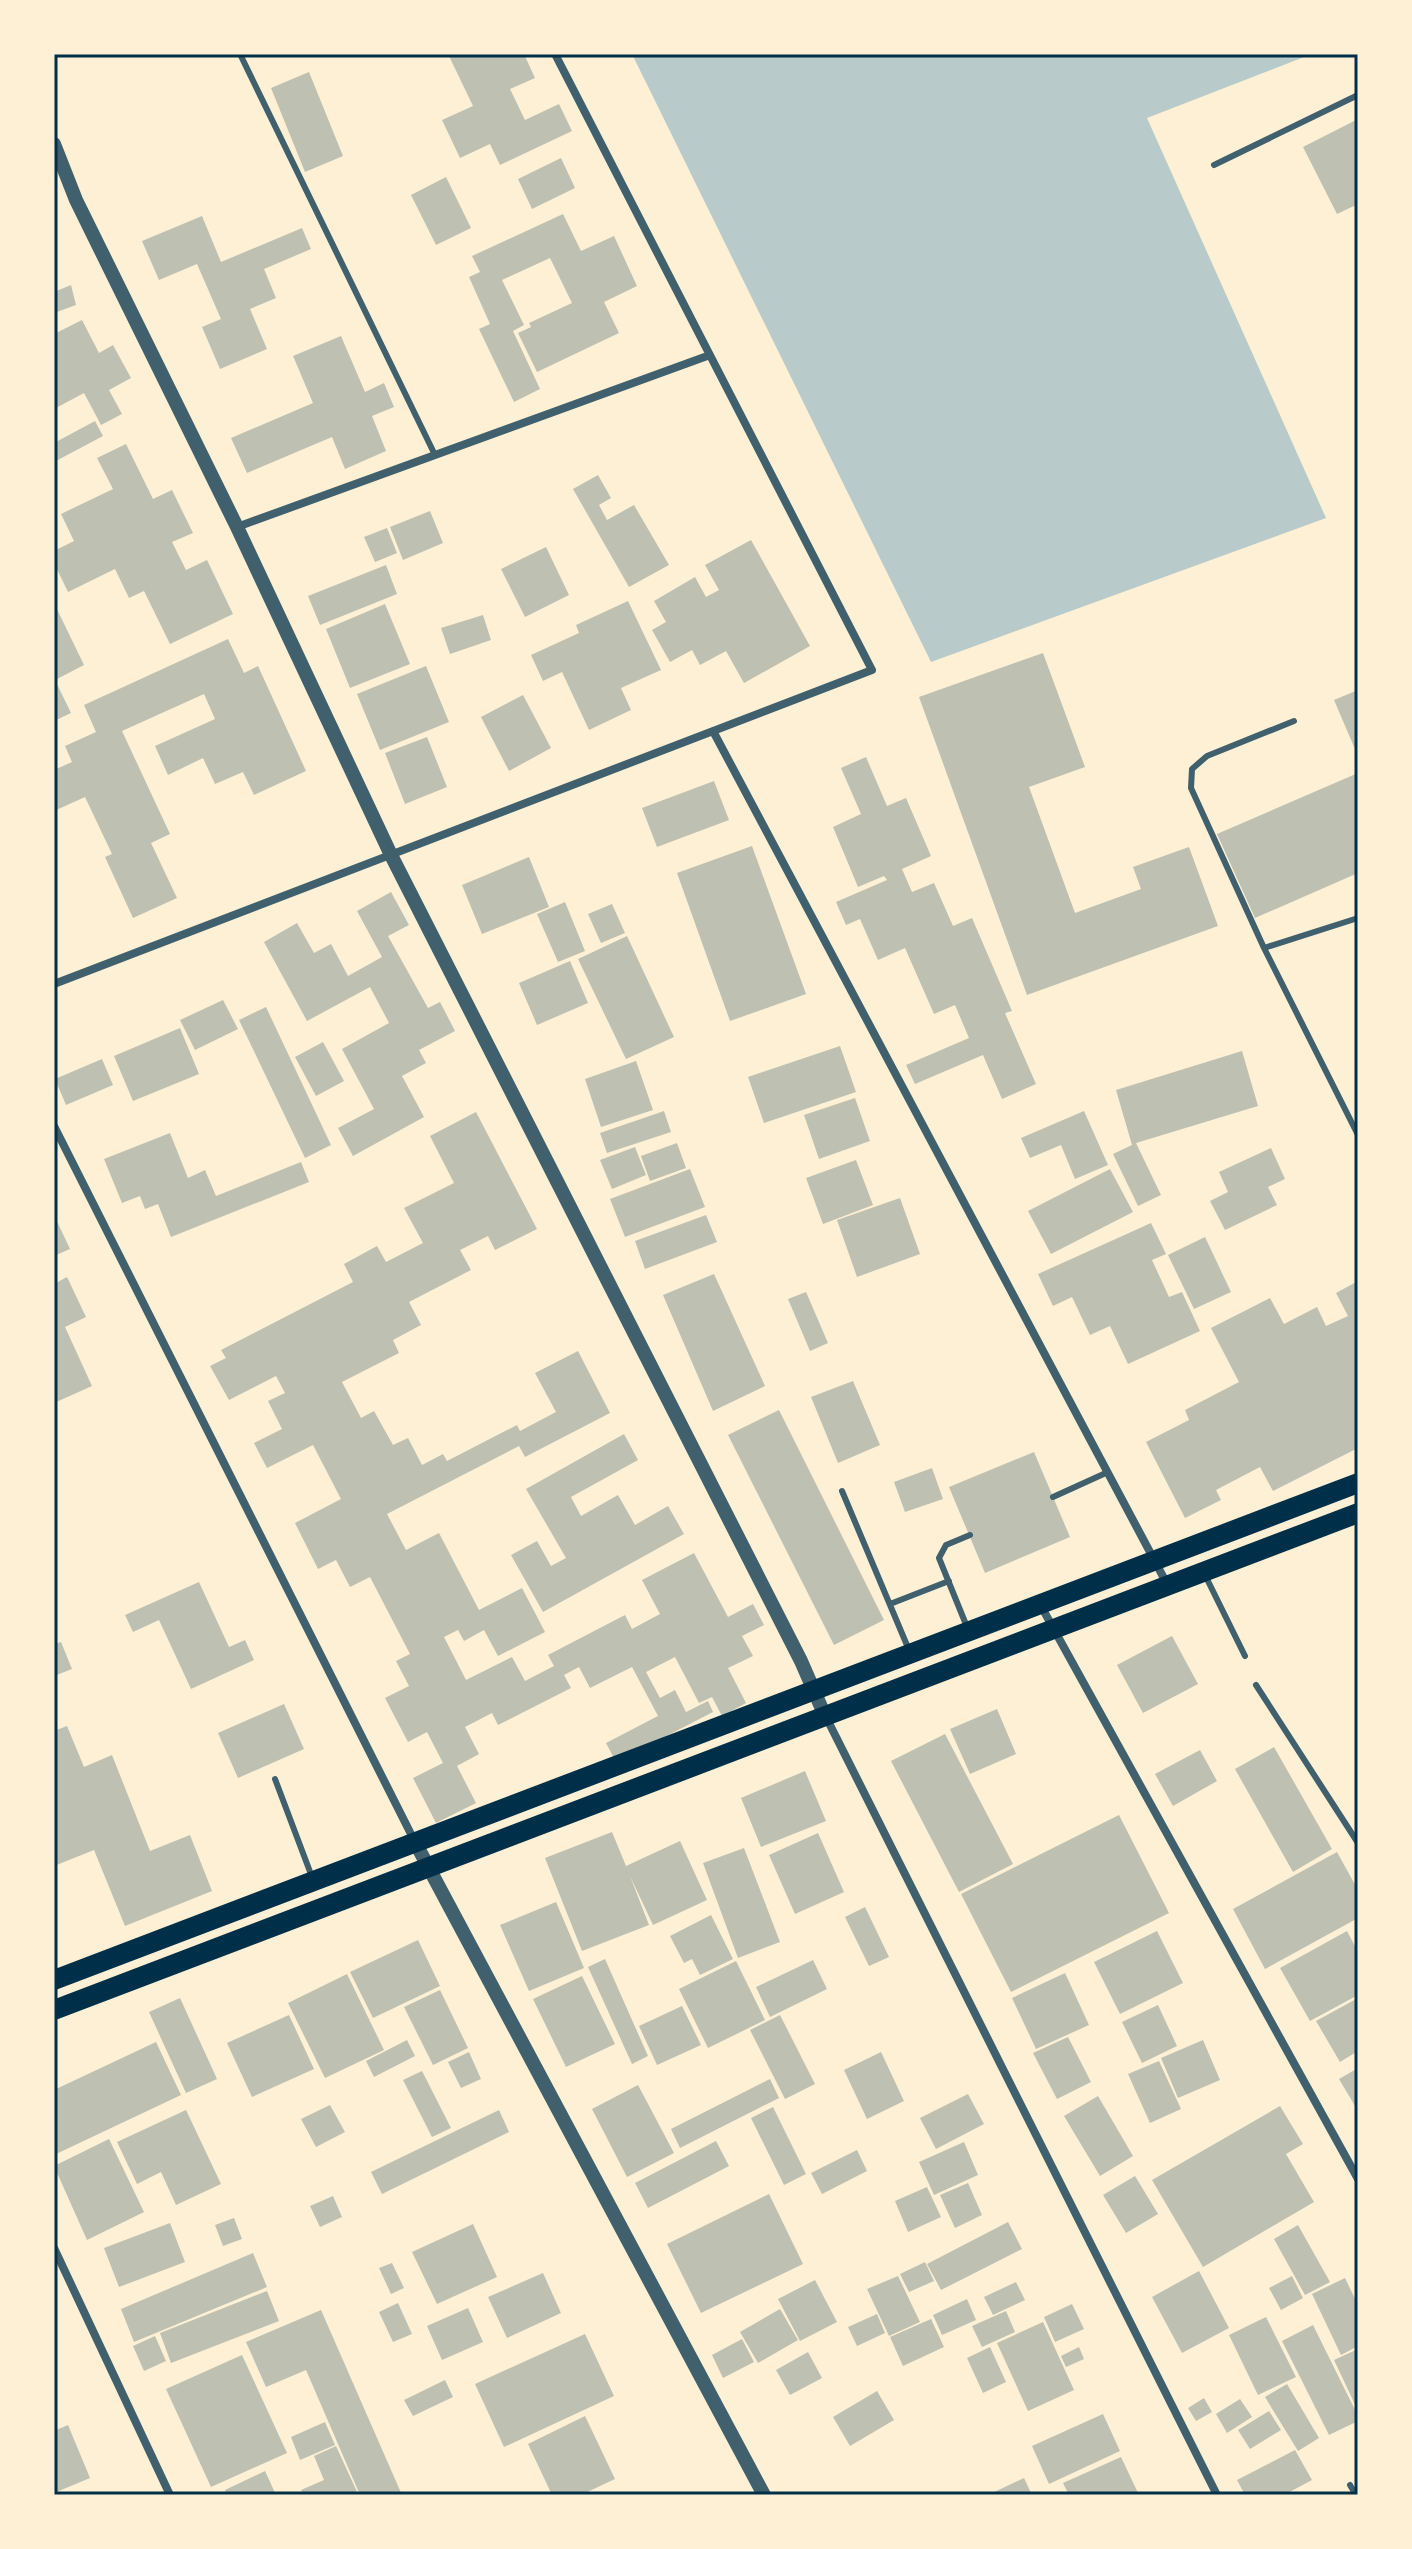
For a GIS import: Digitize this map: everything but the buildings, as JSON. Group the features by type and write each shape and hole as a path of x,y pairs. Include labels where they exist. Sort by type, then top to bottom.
{"main road":[{"path":"54,1980 1358,1483"},
{"path":"54,2010 1358,1513"},
{"path":"603,1770 615,1796"}],"street":[{"path":"54,984 872,670 555,54"},
{"path":"54,144 76,200 237,527 391,855 815,1690 825,1716 1217,2495"},
{"path":"237,527 710,355"},
{"path":"713,731 1167,1585"},
{"path":"54,1126 415,1842 764,2495"},
{"path":"1041,1604 1051,1630 1358,2179"},
{"path":"54,2248 170,2495"}],"lane":[{"path":"240,54 435,455"},
{"path":"1214,165 1358,95"},
{"path":"1294,721 1207,756 1192,769 1191,788 1264,948 1358,1135"},
{"path":"1264,948 1358,918"},
{"path":"1053,1497 1109,1472"},
{"path":"842,1491 911,1653"},
{"path":"969,1631 939,1558 941,1551 970,1535"},
{"path":"1203,1572 1245,1656"},
{"path":"890,1604 949,1581"},
{"path":"1256,1685 1358,1843"},
{"path":"275,1779 314,1881"},
{"path":"1350,2485 1356,2495"}],"shaded area":[{"path":"632,54 1312,54 1147,118 1326,518 931,662"}]}
